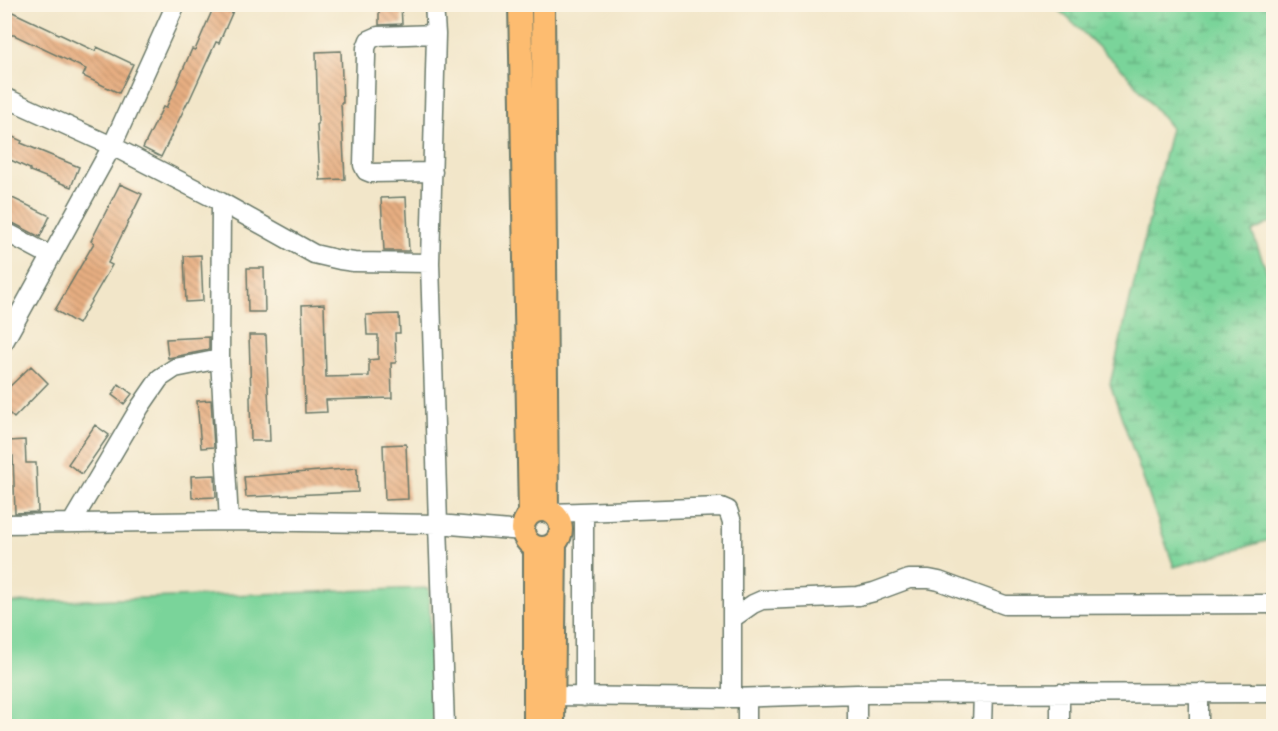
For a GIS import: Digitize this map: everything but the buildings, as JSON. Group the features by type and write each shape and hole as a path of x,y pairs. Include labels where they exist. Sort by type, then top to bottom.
{"main road":[{"path":"520,4 540,526 553,696 553,726"},
{"path":"534,726 540,526 543,4"}],"street":[{"path":"4,342 112,146 176,4"},
{"path":"434,4 436,34 430,263 445,726"},
{"path":"433,172 371,173 366,171 363,165 366,48 369,40 378,36 436,34"},
{"path":"4,98 112,146 221,202 314,254 354,262 430,263"},
{"path":"221,202 220,359 229,521"},
{"path":"4,231 51,256"},
{"path":"72,522 140,407 160,378 175,368 220,359"},
{"path":"4,524 229,521 540,526 584,512 721,507 728,510 732,522 733,618 740,698 747,726"},
{"path":"584,512 584,697"},
{"path":"733,618 762,600 866,595 909,579 939,581 1005,605 1274,604"},
{"path":"982,726 983,693"},
{"path":"1060,693 1060,726"},
{"path":"1199,693 1199,726"},
{"path":"553,696 740,698 857,694 1274,693"},
{"path":"857,694 857,726"}],"green space":[{"path":"1054,5 1273,5 1273,221 1252,232 1273,288 1273,539 1174,567 1110,384 1171,128 1126,73"},
{"path":"429,588 433,726 5,726 5,603"}]}
